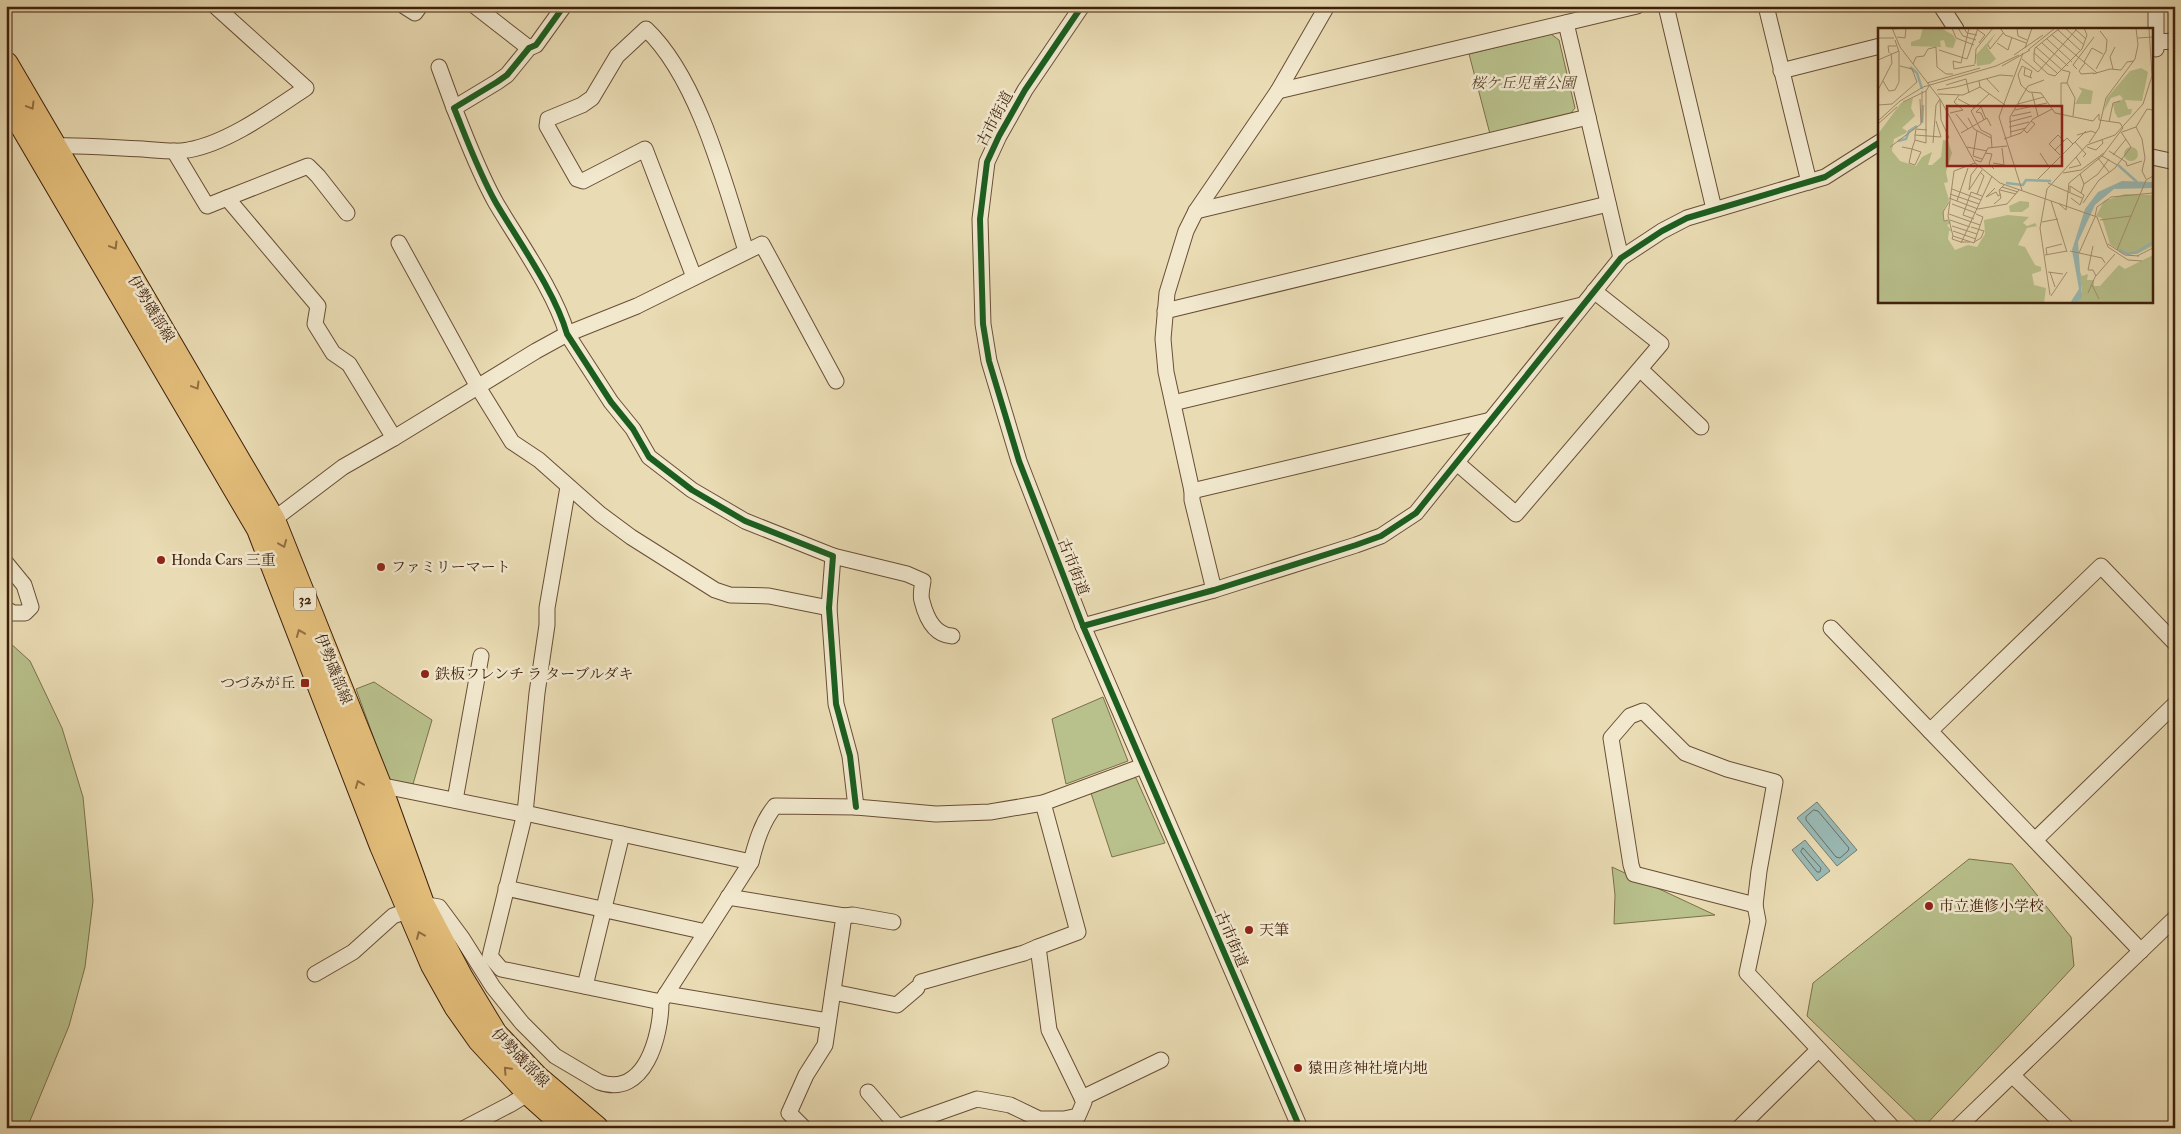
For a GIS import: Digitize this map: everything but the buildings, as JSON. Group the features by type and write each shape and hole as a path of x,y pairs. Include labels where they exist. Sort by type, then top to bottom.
{"main road":[{"name":"伊勢磯部線","path":"6,64 274,520 379,785 432,965 456,1006 480,1040 529,1093 568,1128"},
{"name":"伊勢磯部線","path":"6,98 259,530 382,846 416,907 495,1034 538,1078 596,1128"}],"street":[{"path":"55,146 79,145 174,152 190,150 251,124 306,88 215,6"},
{"path":"404,6 415,13 420,6"},
{"path":"476,6 529,48"},
{"path":"454,108 507,75 529,48 536,46 564,6"},
{"name":"古市街道","path":"1082,6 1025,90 999,136 987,162 980,219 983,324 989,361 1019,461 1083,626 1300,1128"},
{"path":"1214,590 1192,500 1192,492 1166,372 1163,339 1167,293 1186,231 1196,211 1278,91 1327,6"},
{"path":"1278,91 1637,6"},
{"path":"1666,6 1714,209"},
{"path":"1766,6 1809,182"},
{"path":"1941,6 1952,28"},
{"path":"2156,6 2156,45 2175,41"},
{"path":"1566,23 1621,258"},
{"path":"694,277 645,149 582,181 577,178 547,126 548,119 582,105 592,98 617,56 646,29 676,67 696,107 718,159 746,251"},
{"path":"1781,71 1878,47"},
{"path":"439,67 479,169 545,286 568,334 611,402 633,429 649,458 692,490 745,521 833,556 906,574 923,581 921,600 933,627 938,632 952,636"},
{"path":"1196,211 1588,117"},
{"path":"1083,626 1214,590 1381,536 1416,513 1621,258 1679,222 1714,209 1825,177 1878,143"},
{"path":"174,152 208,206 308,166 347,213"},
{"path":"2154,157 2175,162"},
{"path":"227,198 318,306 315,324 333,353 349,364 394,438"},
{"path":"1164,311 1608,204"},
{"path":"399,243 478,387 512,442 539,460 568,487 631,537 715,590 730,594 770,596 829,608"},
{"path":"274,520 343,467 536,351 568,334 637,306 762,244 836,381"},
{"path":"1457,463 1516,514 1662,344 1594,291"},
{"path":"1173,403 1582,305"},
{"path":"1641,370 1702,427"},
{"path":"1192,492 1491,420"},
{"path":"568,487 547,608 547,625 537,693 525,813 490,956 502,969 585,986 828,1021"},
{"path":"833,556 829,608 836,704 849,750 856,807"},
{"path":"6,563 24,585 32,607 25,613 13,613 6,609"},
{"path":"1930,731 2101,566 2175,643"},
{"path":"1831,628 2141,951"},
{"path":"455,800 481,656"},
{"path":"2035,840 2175,704"},
{"path":"1755,905 1634,874 1611,738 1630,716 1643,711 1685,753 1703,761 1775,782 1759,871 1755,905 1758,921 1747,973 1893,1128"},
{"path":"315,974 353,952 393,916 416,907 439,908 462,938 493,987 522,1023 555,1056 599,1082 620,1084 637,1075 644,1067 650,1056 661,1018 664,998 751,862 756,842 768,815 775,806 856,807 936,814 990,812 1043,803 1143,766"},
{"path":"379,785 517,813 525,813 751,862"},
{"path":"833,992 898,1005 919,985 1024,953 1078,932 1043,803"},
{"path":"585,986 622,834"},
{"path":"506,888 706,932"},
{"path":"728,897 893,922"},
{"path":"804,1128 789,1113 806,1075 825,1045 844,916"},
{"path":"1957,1128 2175,918"},
{"path":"868,1092 898,1127 977,1099 1010,1105 1039,1118 1078,1116 1084,1102 1049,1030 1038,947"},
{"path":"1745,1126 1818,1050"},
{"path":"1082,1098 1161,1060"},
{"path":"2012,1075 2067,1128"},
{"path":"465,1128 529,1093"}],"green space":[{"name":"桜ケ丘児童公園","path":"1551,34 1559,40 1575,108 1571,113 1490,134 1469,54"},
{"path":"6,641 30,661 62,728 83,797 93,901 85,967 69,1026 27,1128 6,1128"},
{"path":"374,682 432,720 413,784 389,780 356,689"},
{"path":"1103,697 1128,761 1066,784 1052,719"},
{"path":"1129,776 1136,778 1165,843 1112,857 1090,790"},
{"path":"1969,859 2012,864 2071,937 2074,966 1923,1128 1807,1016 1813,983"},
{"path":"1612,867 1715,915 1614,924 1615,895"}],"water":[{"path":"1817,802 1857,850 1837,866 1797,818"},
{"path":"1805,840 1830,871 1817,881 1792,850"}],"cycle path":[{"path":"564,6 536,45 529,48 507,75 454,108 490,192 545,284 567,334 611,402 633,429 649,457 692,490 745,521 833,556 829,608 836,704 850,756 856,807"},
{"path":"1082,6 1025,90 999,136 987,162 980,219 983,324 989,361 1019,461 1083,626 1300,1128"},
{"path":"1083,626 1214,590 1381,536 1416,513 1621,258 1662,231 1687,218 1825,177 1878,143"}],"place":[{"name":"Honda Cars 三重","path":"161,560"},
{"name":"ファミリーマート","path":"381,567"},
{"name":"鉄板フレンチ ラ ターブルダキ","path":"425,674"},
{"name":"つづみが丘","path":"305,683"},
{"name":"市立進修小学校","path":"1929,906"},
{"name":"天筆","path":"1249,930"},
{"name":"猿田彦神社境内地","path":"1298,1068"}]}
